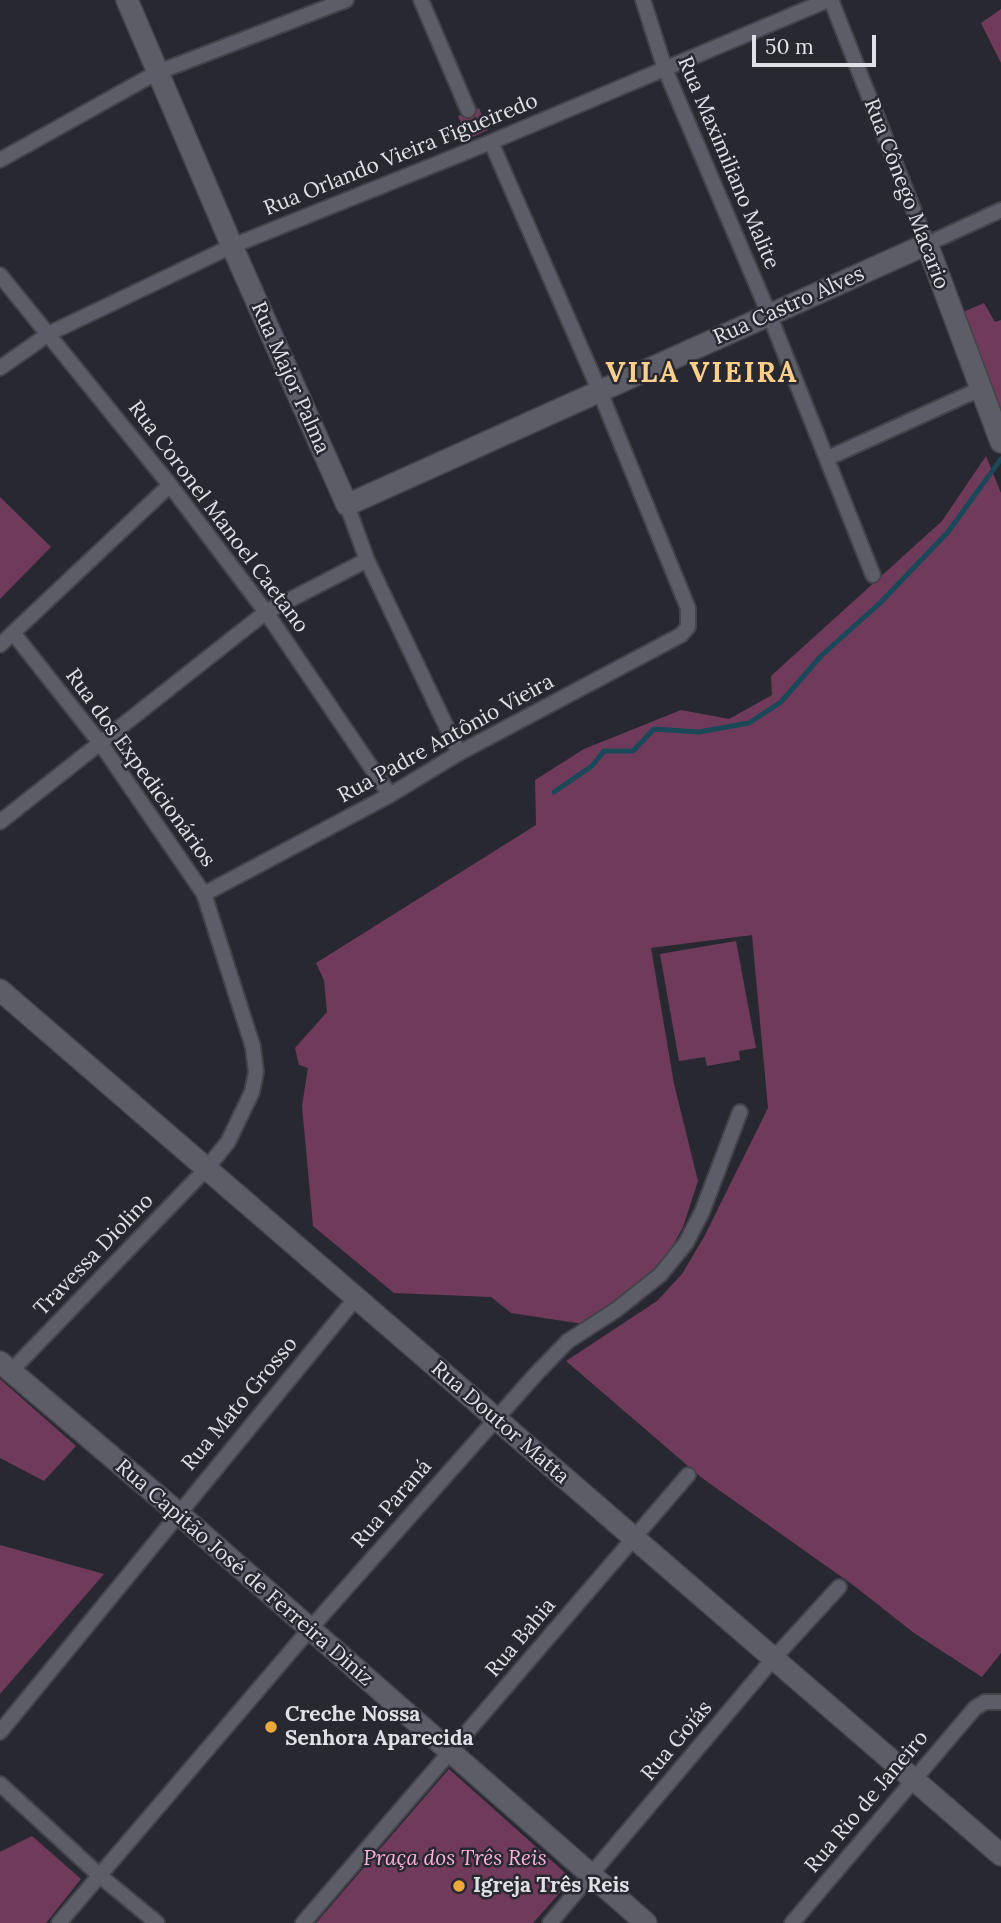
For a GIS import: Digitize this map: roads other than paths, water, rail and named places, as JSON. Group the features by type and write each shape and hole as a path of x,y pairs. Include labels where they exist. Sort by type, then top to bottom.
{"street":[{"name":"Rua Major Palma","path":"127,0 156,73 347,505 367,560 458,753"},
{"path":"0,160 156,73 346,0"},
{"path":"421,0 468,110"},
{"name":"Rua Maximiliano Malite","path":"643,0 665,69 769,314 873,575"},
{"name":"Rua Orlando Vieira Figueiredo","path":"0,368 50,333 232,246 491,142 829,0"},
{"name":"Rua Cônego Macario","path":"829,0 927,244 1001,442"},
{"path":"491,142 600,392"},
{"name":"Rua Castro Alves","path":"347,505 1001,210"},
{"name":"Rua Coronel Manoel Caetano","path":"0,275 50,333 170,485 266,612 390,795"},
{"path":"828,458 980,390"},
{"name":"Rua Padre Antônio Vieira","path":"204,894 390,795 458,753 681,635 688,627 688,608 600,392"},
{"path":"0,645 170,485"},
{"path":"0,822 266,612 367,560"},
{"name":"Rua dos Expedicionários","path":"13,634 101,744 204,894 253,1046 256,1072 252,1092 228,1142 207,1168"},
{"name":"Rua Doutor Matta","path":"0,990 1001,1855"},
{"name":"Rua Paraná","path":"59,1923 309,1630 495,1418 568,1341 649,1284 677,1254 702,1212 740,1112"},
{"name":"Travessa Diolino","path":"5,1367 207,1168"},
{"name":"Rua Mato Grosso","path":"0,1732 355,1299"},
{"name":"Rua Capitão José de Ferreira Diniz","path":"5,1367 178,1513 646,1923"},
{"name":"Rua Bahia","path":"303,1923 688,1475"},
{"name":"Rua Goiás","path":"550,1923 774,1658 839,1587"},
{"name":"Rua Rio de Janeiro","path":"792,1923 975,1708 985,1702 1001,1702"},
{"path":"0,1784 99,1875 157,1923"}],"waterway":[{"path":"554,792 592,766 604,751 633,751 654,729 699,732 749,723 781,702 821,656 880,603 948,532 1001,459"}],"place":[{"name":"Creche Nossa Senhora Aparecida","path":"271,1727"},
{"name":"Igreja Três Reis","path":"459,1886"}],"district":[{"name":"VILA VIEIRA","path":"702,374"}],"park label":[{"name":"Praça dos Três Reis","path":"455,1859"}]}
